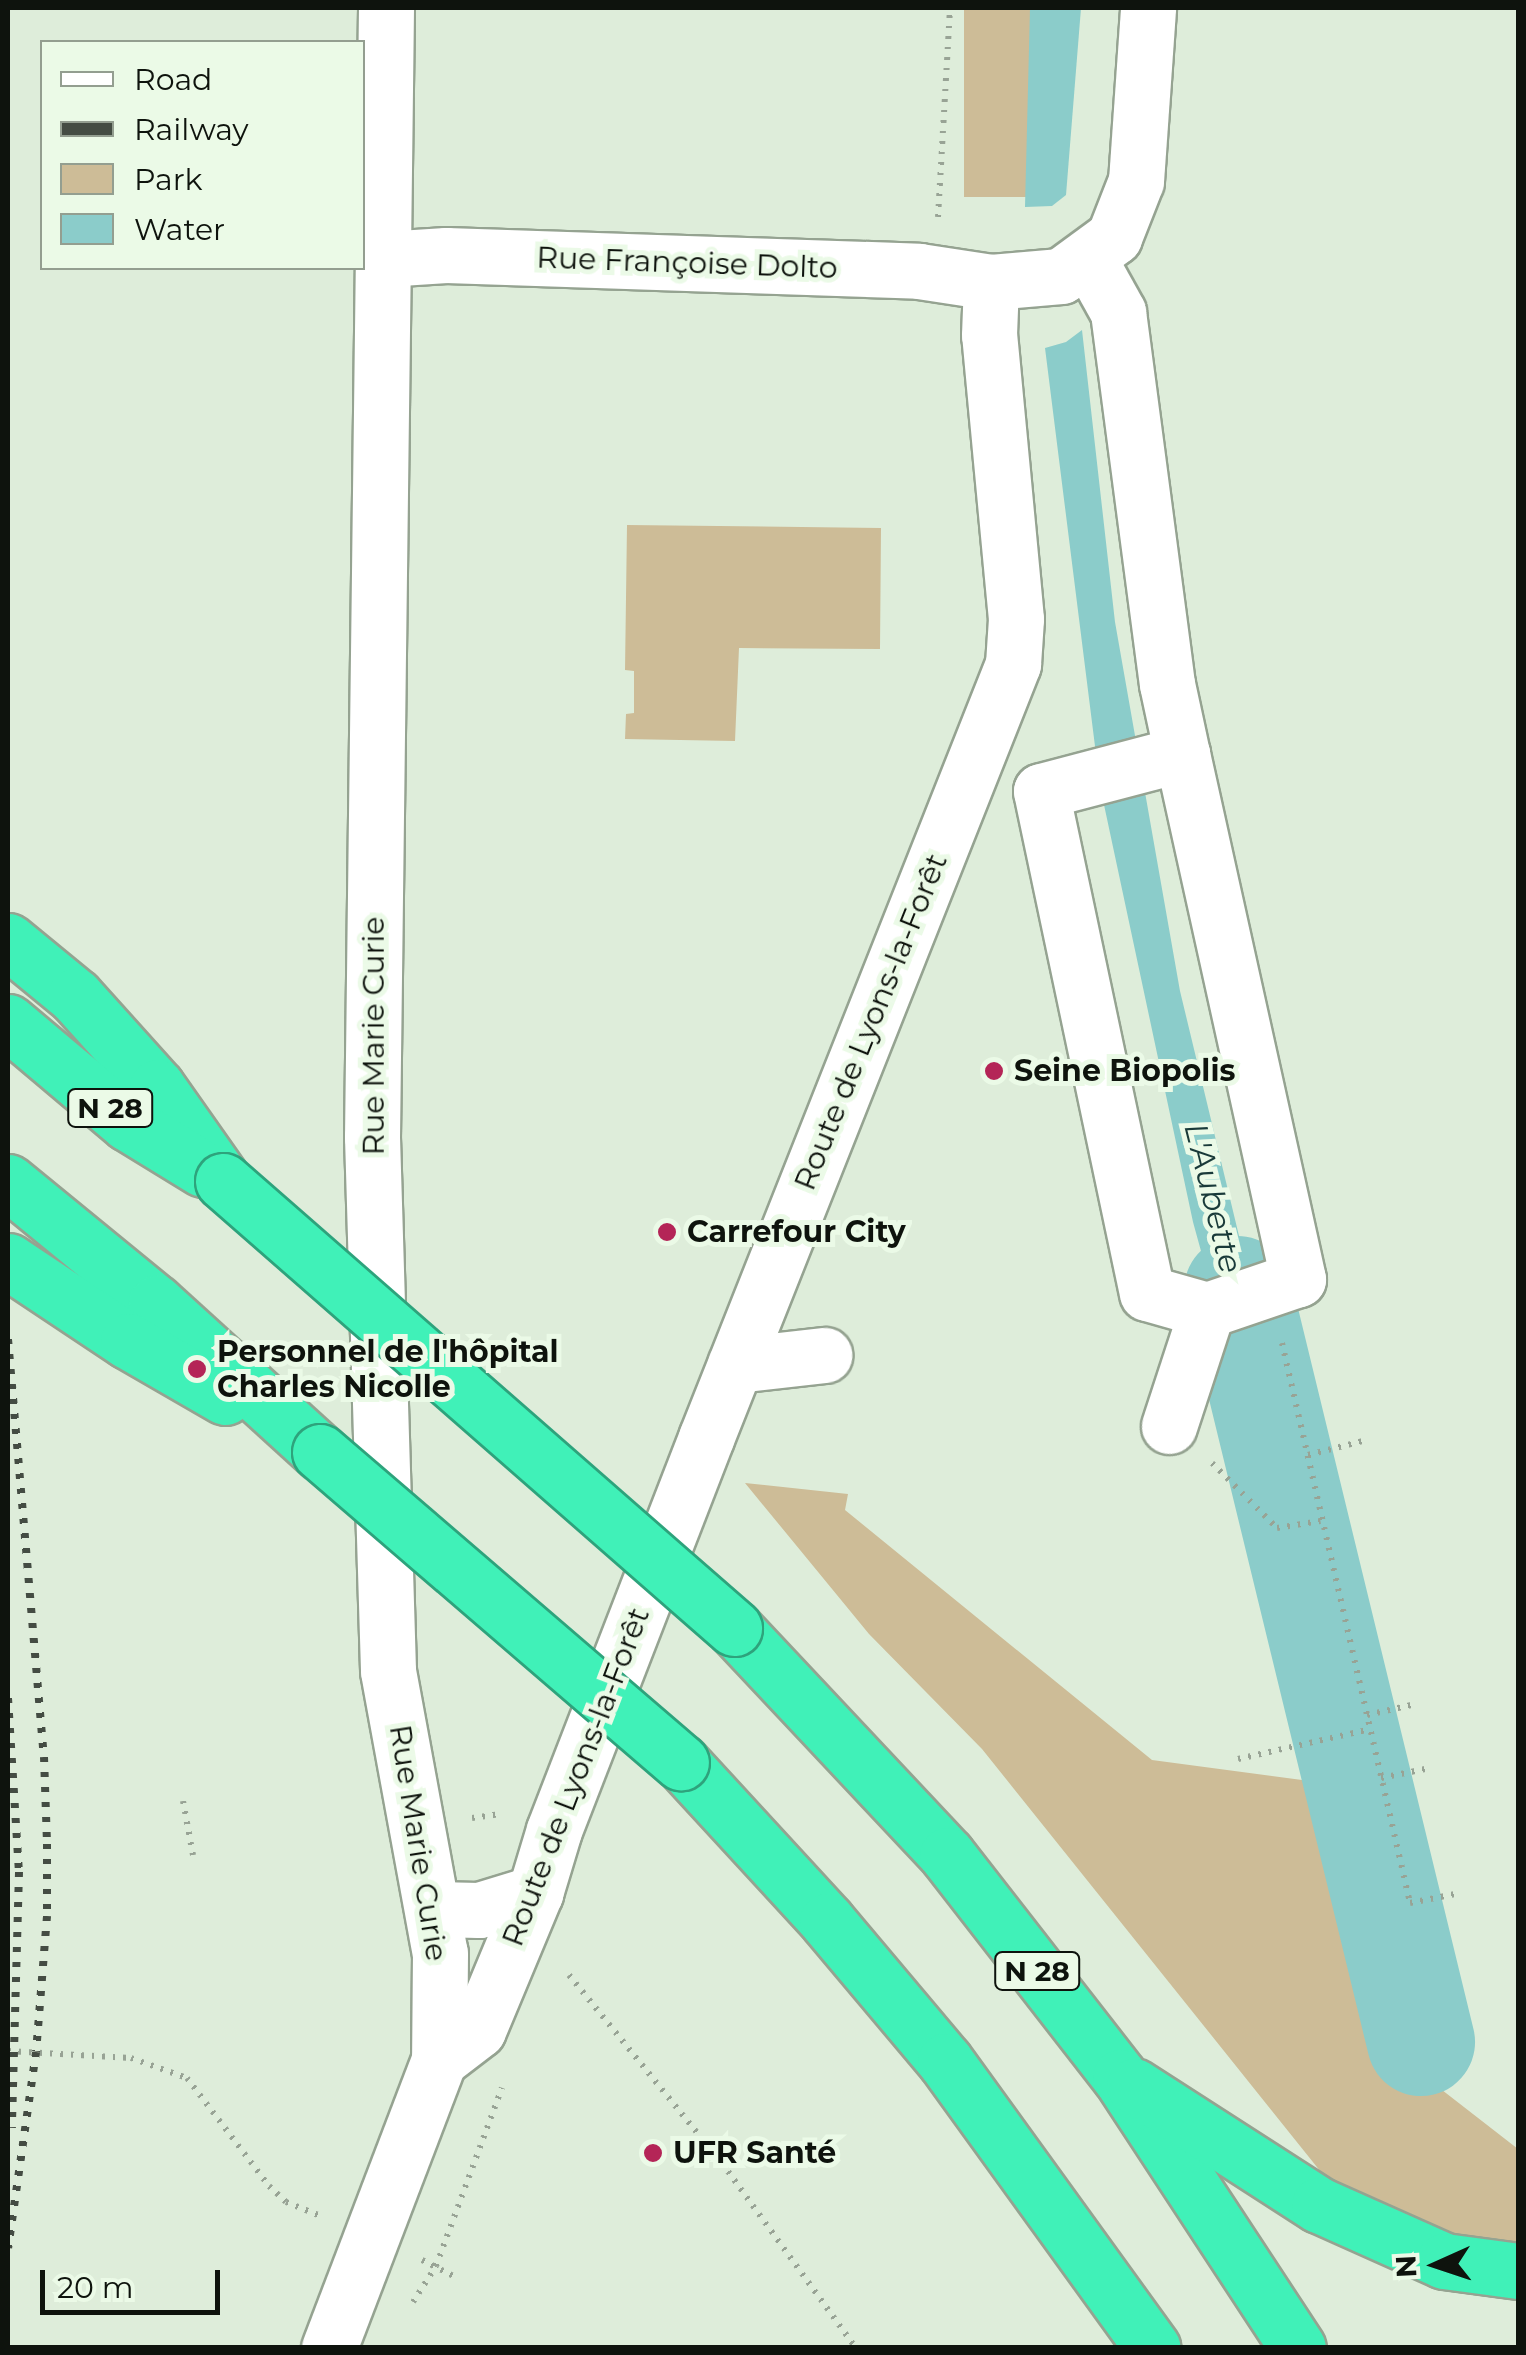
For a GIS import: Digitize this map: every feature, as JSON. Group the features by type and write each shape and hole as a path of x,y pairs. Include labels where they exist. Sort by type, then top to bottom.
{"highway":[{"path":"8,941 75,996 133,1061 222,1181"},
{"name":"N 28","path":"8,1022 128,1124 222,1181 734,1628 947,1855 1120,2077 1298,2348"},
{"path":"8,1182 156,1303 320,1452 680,1762 827,1921 944,2062 1152,2348"},
{"path":"8,1262 128,1341 320,1452"},
{"path":"1120,2077 1318,2205 1444,2260 1518,2270"}],"street":[{"name":"Rue Marie Curie","path":"386,8 372,1138 388,1671 440,1953 439,2060"},
{"path":"990,282 1061,276 1114,236 1136,181 1148,8"},
{"name":"Rue Françoise Dolto","path":"384,259 463,255 919,271 990,282"},
{"path":"1088,258 1118,312 1167,684 1284,1284 1206,1310 1146,1293 1041,791 1180,755"},
{"name":"Route de Lyons-la-Forêt","path":"439,2060 478,2030 535,1893 564,1802 1012,664 1016,618 989,335 990,282"},
{"path":"1184,1438 1206,1310"},
{"path":"735,1364 824,1355"},
{"path":"434,1909 479,1910 535,1893"},
{"path":"330,2348 439,2060"}],"path":[{"path":"919,221 938,221 950,8"},
{"path":"1284,1284 1308,1455 1410,1903 1456,1894"},
{"path":"1184,1438 1277,1528 1320,1521"},
{"path":"1308,1455 1362,1441"},
{"path":"1367,1716 1416,1704"},
{"path":"1238,1759 1368,1729"},
{"path":"1381,1778 1430,1768"},
{"path":"183,1801 193,1855"},
{"path":"418,1826 564,1802"},
{"path":"568,1975 722,2163 856,2348"},
{"path":"8,2051 131,2058 188,2078 286,2202 371,2235 454,2276"},
{"path":"406,2312 436,2266 507,2075"}],"green space":[{"path":"964,8 1039,8 1039,197 964,197"},
{"path":"627,525 881,528 880,649 739,648 735,741 625,739 626,714 634,713 634,671 625,670"},
{"path":"745,1483 848,1494 845,1510 1152,1760 1347,1786 1415,2069 1518,2149 1518,2244 1357,2217 982,1749 869,1634"}],"water":[{"path":"1030,8 1081,8 1066,195 1052,206 1025,207"},
{"path":"1082,330 1115,622 1180,991 1286,1431 1257,1436 1193,1222 1100,786 1045,348 1066,342"}],"waterway":[{"name":"L'Aubette","path":"1238,1290 1421,2042"}],"railway":[{"path":"8,1339 44,1757 47,1844 47,1916 36,2052 8,2248"},
{"path":"8,1698 19,1872 12,2128"}],"place":[{"name":"Seine Biopolis","path":"994,1071"},
{"name":"Carrefour City","path":"667,1232"},
{"name":"Personnel de l'hôpital Charles Nicolle","path":"197,1369"},
{"name":"UFR Santé","path":"653,2153"}]}
